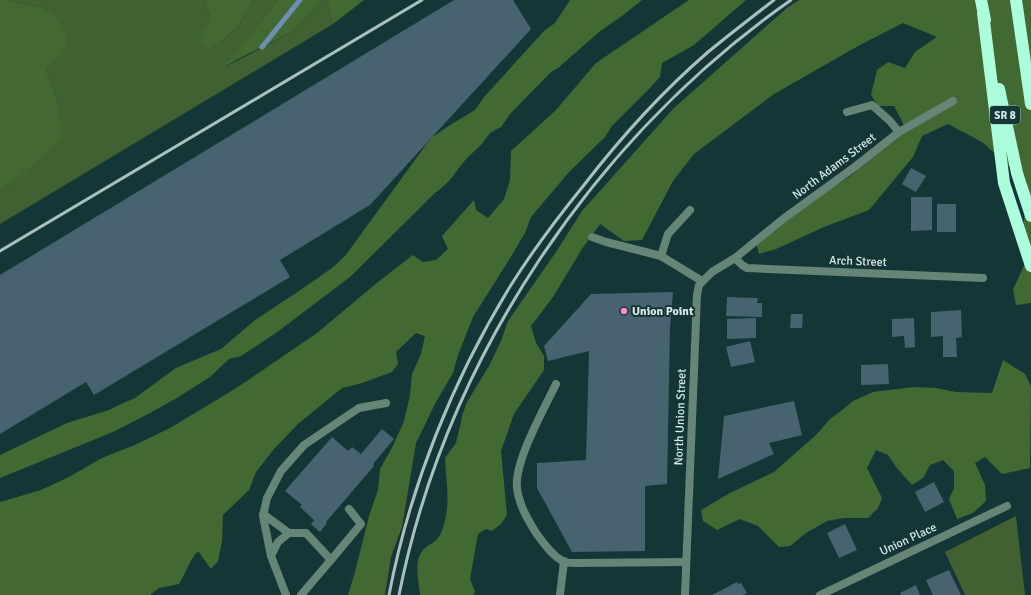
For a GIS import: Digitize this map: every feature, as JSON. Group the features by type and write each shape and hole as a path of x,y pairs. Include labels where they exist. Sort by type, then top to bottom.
{"highway":[{"name":"SR 8","path":"981,0 1017,173 1031,216"},
{"name":"SR 8","path":"1016,0 1031,104"},
{"path":"983,13 1004,183 1031,266"}],"street":[{"name":"North Adams Street","path":"735,258 899,132 953,101"},
{"path":"847,112 872,105 890,121 899,132"},
{"path":"661,256 668,234 690,210"},
{"path":"592,237 661,256 702,280 735,258"},
{"name":"Arch Street","path":"735,258 742,266 747,268 983,278"},
{"name":"North Union Street","path":"685,595 697,295 699,285 702,280"},
{"path":"556,384 524,451 518,473 517,488 520,502 527,519 539,537 554,555 564,561 575,563 686,562"},
{"path":"286,595 271,556 263,514 267,498 281,471 304,445 359,408 386,403"},
{"name":"Union Place","path":"820,595 1007,506"},
{"path":"301,595 361,524 349,510"},
{"path":"263,514 289,533 306,533 331,560"},
{"path":"271,556 278,542 289,533"},
{"path":"560,595 564,561"}],"green space":[{"path":"0,0 48,9 66,31 66,50 46,69 58,104 61,139 15,180 0,190"},
{"path":"6,0 205,0 211,21 209,51 238,27 253,0 278,0 227,66 292,32 322,0 327,0 333,24 0,224 0,190 15,180 58,104 46,69 48,9"},
{"path":"205,0 253,0 238,27 209,51 199,37 211,21"},
{"path":"278,0 322,0 292,32 226,66"},
{"path":"327,0 364,0 333,24"},
{"path":"570,0 642,0 599,32 558,68 551,72 511,113 501,127 490,133 481,145 466,159 449,181 350,277 276,333 241,356 229,359 210,377 148,414 113,432 0,478 0,455 67,423 109,410 135,398 176,368 221,349 255,320 332,268 345,256 431,138 475,110 484,97 544,31 555,23"},
{"path":"689,0 746,0 694,45 662,63 660,77 612,126 605,137 569,172 531,217 525,233 473,317 458,355 453,373 436,402 416,443 402,527 391,557 385,595 348,595 369,516 378,490 380,469 393,446 404,421 410,395 412,374 421,354 425,336 416,333 396,352 398,364 392,372 362,383 342,388 298,424 274,449 256,472 249,490 223,515 222,541 218,561 211,569 198,551 192,559 179,584 159,588 150,595 0,595 0,502 41,490 69,477 102,458 137,444 170,428 238,387 317,333 413,255 423,262 436,260 448,249 442,236 474,200 476,210 488,218 504,199 510,180 511,151 556,110 596,63"},
{"path":"799,0 1031,0 1031,303 1016,305 1013,290 1026,261 1022,248 1027,182 982,142 948,124 922,136 913,157 869,210 824,227 776,249 759,254 755,237 849,177 907,131 894,106 878,106 871,95 877,70 888,62 905,68 915,52 937,37 903,23 858,46 774,94 694,154 673,181 642,240 624,241 600,224 582,249 553,297 531,326 536,343 544,356 544,370 514,414 501,451 507,515 501,524 492,531 486,529 478,534 470,579 475,592 473,595 420,595 417,572 418,560 423,550 435,541 441,533 446,513 448,496 445,458 456,443 467,402 489,366 501,341 508,321 556,252 582,211 674,108 788,7"},
{"path":"1003,360 1025,374 1031,386 1030,468 1002,474 985,457 975,463 985,485 986,501 973,513 957,519 949,499 954,488 954,471 943,460 930,465 923,478 912,485 896,467 888,455 876,450 867,468 882,498 878,508 868,518 844,518 827,521 806,533 790,546 779,547 758,526 740,519 717,530 703,521 701,510 730,493 774,472 816,435 830,419 853,401 873,392 914,387 936,388 956,392 992,393"},
{"path":"1016,516 1025,595 965,595 945,552"}],"building":[{"path":"454,0 513,0 531,29 370,205 280,260 290,277 94,395 86,382 0,434 0,275"},
{"path":"911,168 926,176 916,192 902,184"},
{"path":"911,197 932,197 932,230 911,231"},
{"path":"937,204 956,204 956,232 937,232"},
{"path":"673,292 670,328 667,484 645,486 645,551 572,552 537,488 537,463 586,460 589,351 548,361 544,346 591,294"},
{"path":"727,297 758,298 757,303 762,303 762,317 726,316"},
{"path":"961,310 962,337 956,338 957,357 943,357 943,336 931,337 931,312"},
{"path":"791,314 803,314 802,328 790,328"},
{"path":"756,318 756,338 727,339 727,319"},
{"path":"914,318 915,347 905,348 904,336 892,337 892,319"},
{"path":"750,341 755,362 731,367 726,347"},
{"path":"888,364 889,384 861,385 861,365"},
{"path":"794,401 802,435 769,443 774,454 718,479 724,416"},
{"path":"382,429 394,439 373,464 374,466 326,522 327,523 320,532 311,524 314,520 300,507 302,505 285,491 332,437 348,451 352,447 361,454"},
{"path":"934,482 944,502 925,512 915,492"},
{"path":"845,524 857,550 839,558 827,533"},
{"path":"949,570 961,595 933,595 926,580"},
{"path":"737,582 738,584 741,583 747,593 743,595 712,595"},
{"path":"916,585 920,595 901,595 900,593"}],"waterway":[{"path":"262,47 300,0"}],"railway":[{"path":"0,251 422,0"},
{"path":"389,595 409,514 436,434 470,358 519,272 537,246 598,167 643,115 675,82 708,52 774,0"},
{"path":"399,595 421,507 452,422 492,339 539,261 593,187 653,118 720,56 791,0"}],"place":[{"name":"Union Point","path":"624,311"}]}
